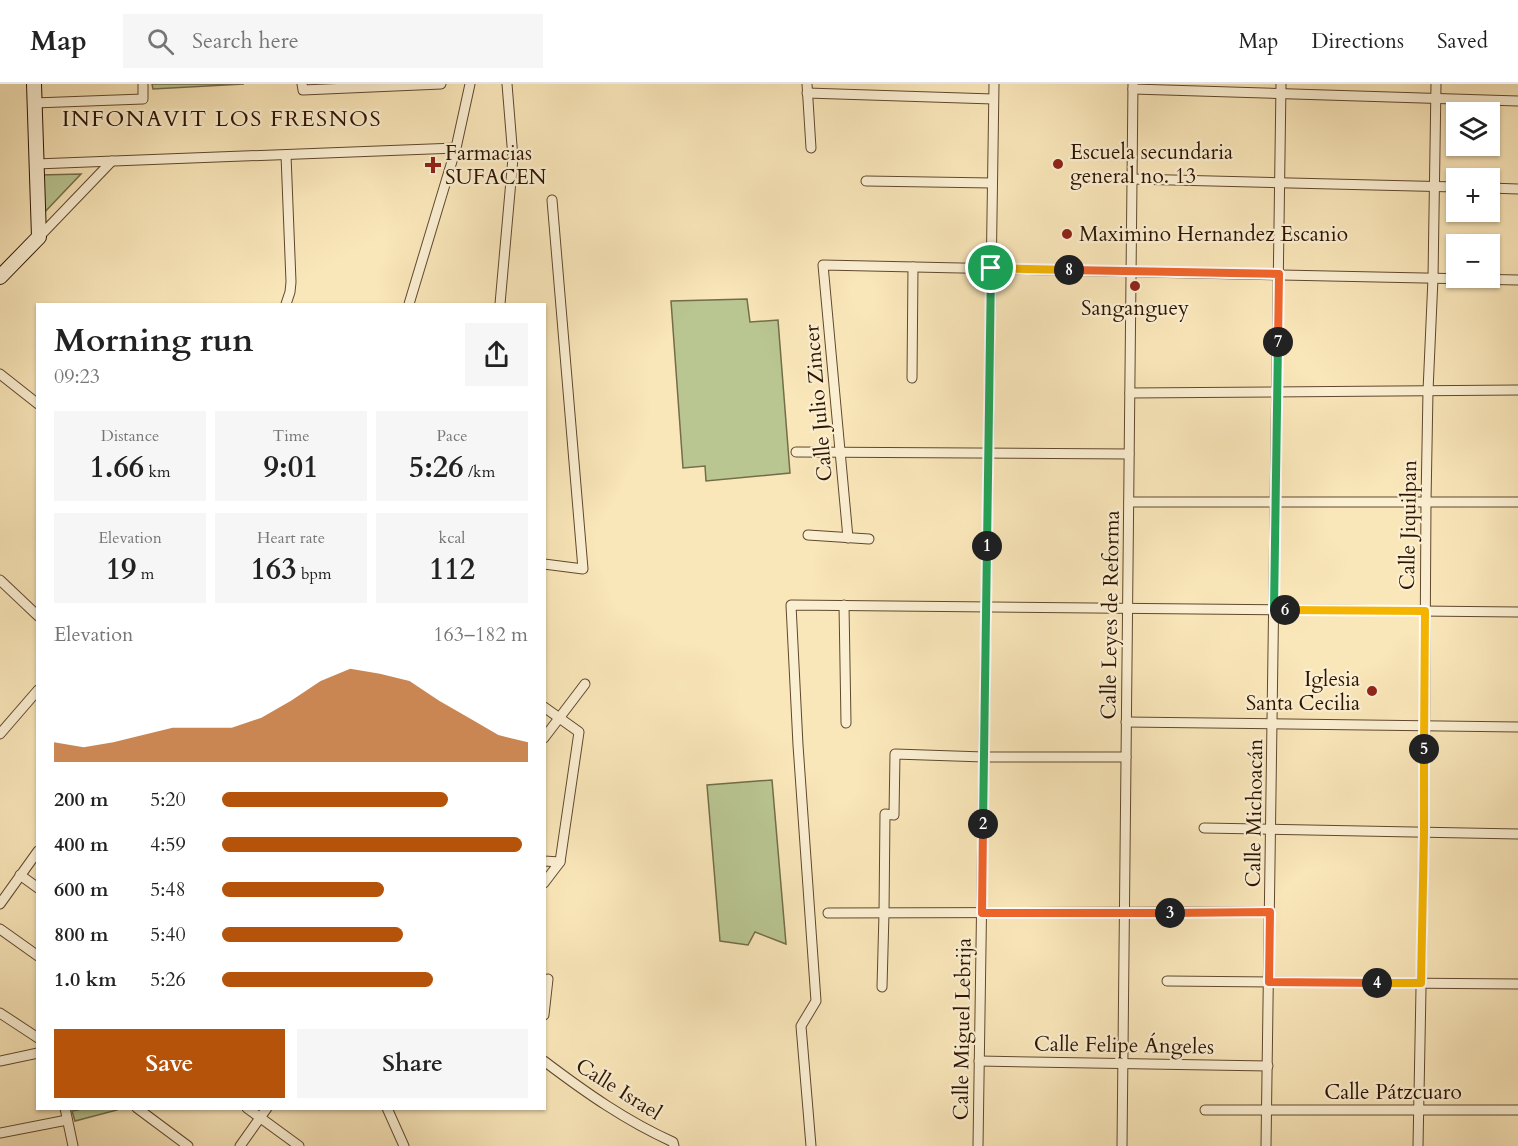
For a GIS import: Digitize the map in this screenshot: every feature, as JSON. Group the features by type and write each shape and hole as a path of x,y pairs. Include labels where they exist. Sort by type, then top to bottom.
{"street":[{"path":"33,84 39,237"},
{"path":"34,103 144,99 143,84"},
{"path":"302,84 303,90 441,84"},
{"path":"409,303 456,148 470,84"},
{"path":"500,303 513,158 507,84"},
{"name":"Calle Miguel Lebrija","path":"978,1146 994,84"},
{"name":"Calle Jiquilpan","path":"1419,1146 1426,502 1436,84"},
{"path":"1133,86 1281,89 1518,101"},
{"name":"Calle Leyes de Reforma","path":"1122,1146 1133,86"},
{"path":"811,148 807,88 993,99"},
{"name":"Calle Michoacán","path":"1266,1146 1281,89"},
{"path":"36,164 456,148"},
{"path":"285,155 291,282 286,303"},
{"path":"0,277 112,161"},
{"path":"1132,179 1446,188"},
{"path":"866,182 992,183"},
{"path":"1500,188 1518,189"},
{"path":"546,564 583,569 552,200"},
{"name":"Calle Julio Zincer","path":"848,538 823,265 913,267"},
{"path":"912,378 913,267 1518,279"},
{"path":"0,375 36,402"},
{"path":"1130,393 1518,390"},
{"path":"796,452 1129,454"},
{"path":"1129,502 1518,502"},
{"path":"808,534 869,539"},
{"path":"0,580 36,614"},
{"path":"811,1146 801,1026 816,1001 798,745 791,605 1518,612"},
{"path":"844,605 846,723"},
{"path":"546,735 585,684"},
{"path":"0,734 36,692"},
{"path":"546,708 579,732 560,862 546,880"},
{"path":"1126,722 1518,727"},
{"path":"882,987 885,814 894,815 895,754 984,757 1126,757"},
{"path":"1204,828 1518,834"},
{"path":"0,904 36,854"},
{"path":"546,861 560,862"},
{"path":"20,875 36,887"},
{"path":"828,913 1270,912"},
{"path":"0,929 36,955"},
{"path":"546,997 548,979"},
{"path":"1167,981 1518,984"},
{"path":"0,1013 36,1037"},
{"path":"0,1061 36,1053"},
{"name":"Calle Felipe Ángeles","path":"980,1061 1268,1066"},
{"name":"Calle Israel","path":"546,1062 590,1095 649,1131 673,1142 674,1146"},
{"path":"65,1110 73,1146"},
{"path":"140,1110 188,1146"},
{"path":"250,1110 299,1146"},
{"path":"240,1146 266,1110"},
{"path":"388,1110 404,1146"},
{"name":"Calle Pátzcuaro","path":"1205,1110 1518,1110"},
{"path":"0,1133 67,1120"}],"green space":[{"path":"152,84 244,84 153,89"},
{"path":"81,174 41,216 39,175"},
{"path":"747,299 750,322 778,320 790,473 706,481 705,466 683,468 671,301"},
{"path":"772,780 786,944 755,932 748,945 720,941 707,785"},
{"path":"77,1110 117,1110 75,1121 72,1111"}],"place":[{"name":"Escuela secundaria general no. 13","path":"1058,164"},
{"name":"Farmacias SUFACEN","path":"433,165"},
{"name":"Maximino Hernandez Escanio","path":"1067,234"},
{"name":"Sanganguey","path":"1135,286"},
{"name":"Iglesia Santa Cecilia","path":"1372,691"}],"district":[{"name":"INFONAVIT LOS FRESNOS","path":"222,118"}],"route":[{"path":"991,268 1279,274 1274,610 1425,611 1421,983 1269,982 1270,912 982,913 991,268"}]}
